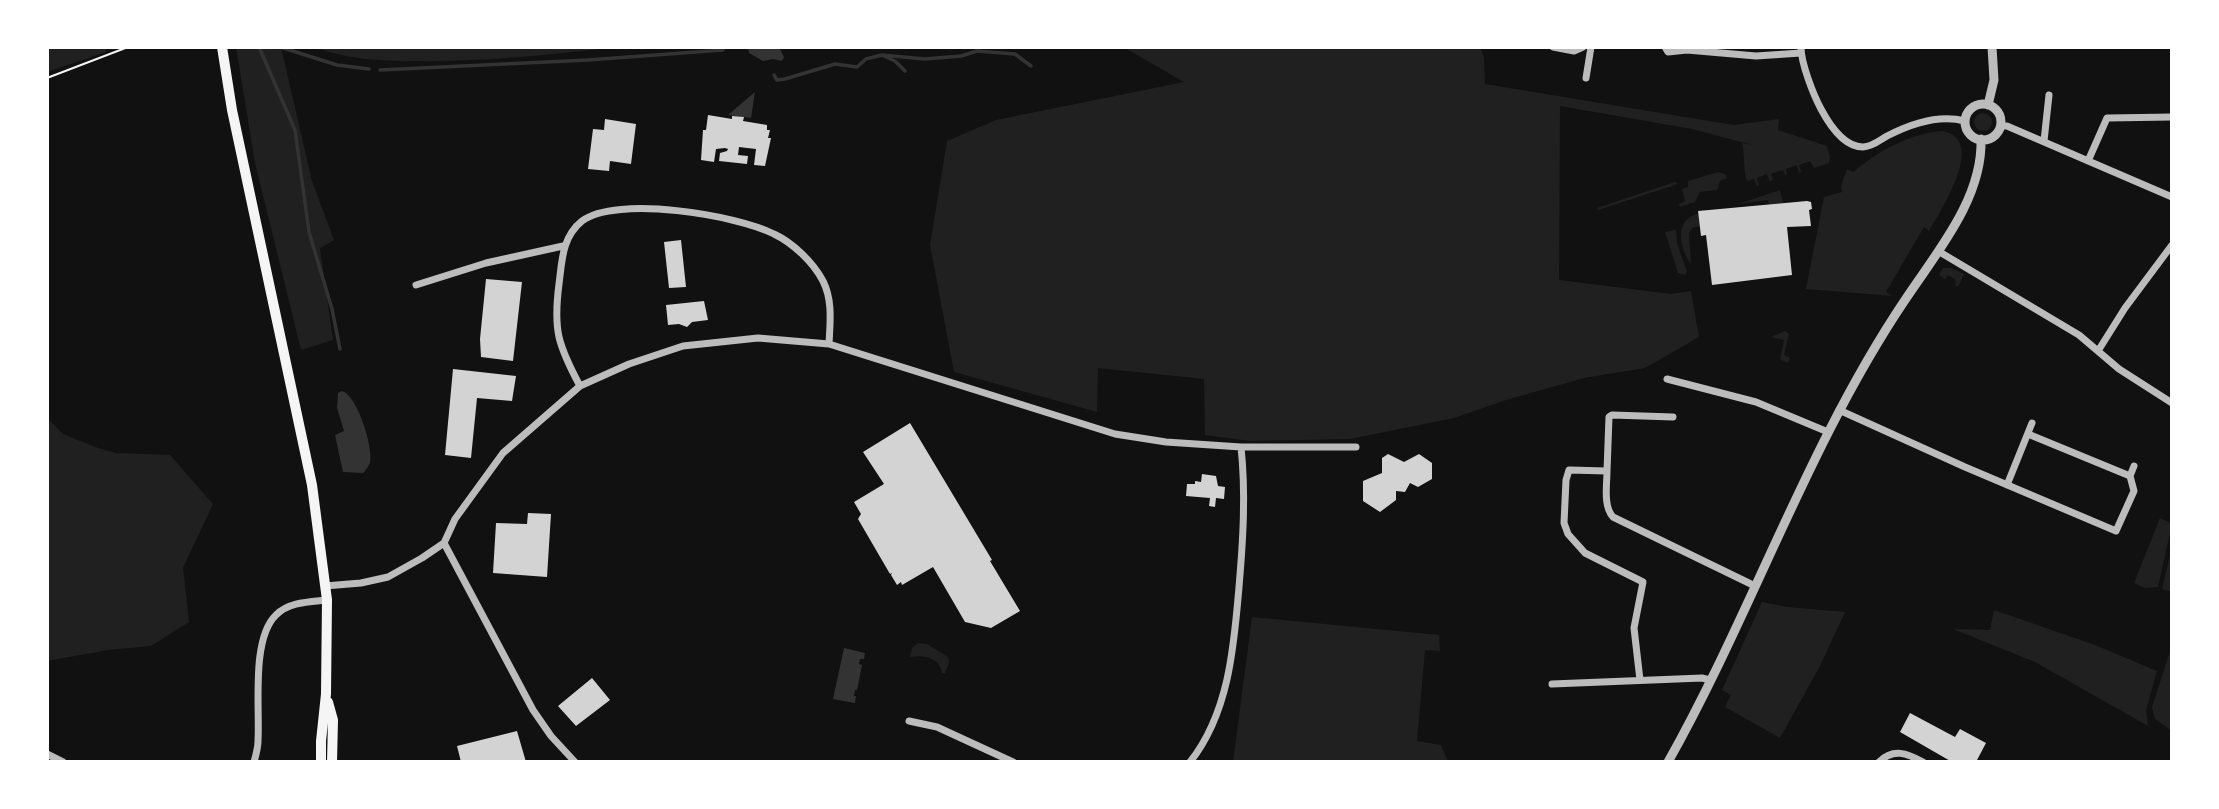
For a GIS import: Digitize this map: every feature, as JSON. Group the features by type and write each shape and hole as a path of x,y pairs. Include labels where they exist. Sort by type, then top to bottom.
{"main road":[{"path":"222,47 232,110 313,485 327,600 326,694 321,762"},
{"path":"326,694 333,720 332,762"}],"street":[{"path":"1553,47 1574,51 1583,47"},
{"path":"1586,78 1591,47"},
{"path":"1665,47 1668,52 1727,51 1756,56 1801,50 1824,114 1836,131 1852,144 1869,146 1904,128 1932,120 1944,118 1965,121"},
{"path":"1988,105 1994,80 1992,47"},
{"path":"2044,141 2049,95"},
{"path":"1988,105 1997,110 2000,126 1992,137 1981,139 1970,134 1965,121 1974,106 1988,105"},
{"path":"2088,161 2107,118 2172,117"},
{"path":"2000,126 2007,126 2044,141 2172,197"},
{"path":"1668,762 1839,410 1875,345 1938,251 1971,190 1978,166 1981,139"},
{"path":"580,386 565,359 555,318 564,246 580,223 590,216 610,209 666,210 748,223 775,234 797,249 822,278 830,306 829,344"},
{"path":"2098,351 2125,308 2172,245"},
{"path":"416,285 486,263 564,246"},
{"path":"1938,251 2058,323 2119,369 2172,403"},
{"path":"325,586 361,583 388,577 444,543 455,519 503,453 580,386 629,364 683,346 758,338 829,344 1115,433 1166,442 1241,447 1356,447"},
{"path":"1667,379 1756,402 1828,432"},
{"path":"1839,410 2116,531 2134,491 2130,476 2134,466"},
{"path":"1673,416 1609,417 1609,512 1613,517 1755,586"},
{"path":"2007,485 2032,423"},
{"path":"2028,434 2130,476"},
{"path":"1190,762 1216,714 1232,659 1244,533 1241,447"},
{"path":"1607,471 1569,470 1564,523 1568,534 1585,552 1643,582 1634,628 1640,680"},
{"path":"444,543 533,709 551,736 575,762"},
{"path":"254,762 258,740 257,699 264,633 277,613 297,603 327,600"},
{"path":"1552,684 1702,678 1710,680"},
{"path":"909,721 937,727 1013,762"},
{"path":"1879,762 1893,752 1923,762"},
{"path":"47,754 63,762"}],"path":[{"path":"47,78 128,47"}],"shaded area":[{"path":"47,47 106,47 106,52 47,72"},
{"path":"236,47 281,47 312,181 334,240 320,248 333,340 301,350 255,163"},
{"path":"314,47 615,47 520,57 425,61 355,58"},
{"path":"748,47 779,47 784,57 782,61 763,61 749,53"},
{"path":"1123,47 1480,47 1484,57 1485,84 1734,125 1779,119 1778,130 1827,146 1830,157 1829,163 1814,168 1810,161 1799,165 1799,173 1797,165 1786,169 1785,175 1783,170 1771,174 1773,180 1770,182 1767,174 1757,178 1757,186 1754,179 1747,181 1742,143 1753,145 1692,129 1560,106 1559,280 1671,294 1691,291 1699,337 1645,368 1584,378 1454,418 1350,439 1250,441 1205,435 1204,379 1098,368 1097,412 954,372 930,245 947,141 996,120 1184,82"},
{"path":"755,92 751,118 728,115"},
{"path":"1983,113 1989,116 1992,122 1989,128 1983,131 1977,128 1974,122 1977,116"},
{"path":"1942,131 1955,137 1961,147 1957,176 1929,231 1924,227 1886,292 1893,296 1806,289 1824,197 1842,192 1841,186 1847,169 1853,172 1873,157 1906,140"},
{"path":"1718,172 1725,174 1727,178 1720,181 1717,190 1700,192 1695,202 1680,207 1679,204 1685,201 1682,189 1688,187 1688,181"},
{"path":"1675,182 1678,184 1598,210 1597,208"},
{"path":"1780,190 1783,203 1769,205 1768,200 1738,204"},
{"path":"1698,214 1700,226 1692,228 1689,233 1691,264 1682,243 1682,228 1690,217"},
{"path":"1676,230 1677,243 1687,272 1685,275 1678,273 1665,232"},
{"path":"1943,268 1951,268 1964,274 1958,287 1955,285 1956,280 1948,275 1945,279 1939,275"},
{"path":"1785,331 1789,334 1784,355 1790,358 1788,363 1780,359 1784,340 1771,337"},
{"path":"342,391 348,395 359,412 367,435 371,456 363,473 343,472 335,435 344,431 337,408 338,393"},
{"path":"47,418 63,434 98,448 116,453 170,455 213,504 183,568 189,622 151,646 108,650 47,661"},
{"path":"2160,518 2172,524 2158,587 2145,588 2134,583"},
{"path":"2172,546 2172,592 2162,589"},
{"path":"1762,602 1845,612 1820,666 1780,738 1725,707 1731,695 1722,690"},
{"path":"1994,610 2095,645 2157,671 2146,710 2148,726 2035,662 1953,629 1990,630"},
{"path":"1252,617 1439,635 1440,651 1425,650 1417,741 1441,745 1448,762 1233,762"},
{"path":"918,643 927,644 948,657 945,673 942,673 938,663 930,658 910,657 912,648"},
{"path":"2172,645 2172,731 2155,719 2152,707"},
{"path":"844,648 865,653 859,664 862,665 855,690 855,703 833,699"}],"building":[{"path":"708,115 732,119 732,116 744,117 743,121 767,125 767,130 770,130 768,138 771,138 765,166 754,165 756,149 739,147 738,155 748,156 747,164 719,161 720,153 728,149 725,148 716,149 714,162 701,160 703,130 706,130"},
{"path":"605,119 636,124 631,164 610,161 609,171 588,169 593,129 604,130"},
{"path":"1811,202 1811,226 1787,227 1792,275 1712,285 1706,235 1701,236 1698,211"},
{"path":"681,240 686,287 669,288 664,242"},
{"path":"486,279 522,282 513,361 481,357 480,339"},
{"path":"704,301 708,320 692,322 687,327 679,324 668,325 666,305"},
{"path":"453,369 516,376 512,401 477,398 471,458 445,455"},
{"path":"910,423 1020,611 991,628 965,622 933,567 902,585 901,582 897,585 858,519 861,514 854,502 884,484 863,452"},
{"path":"1388,454 1404,462 1419,454 1432,463 1432,479 1418,487 1410,483 1405,492 1396,491 1396,500 1380,512 1363,501 1363,481 1382,473 1382,458"},
{"path":"1202,474 1216,476 1218,486 1225,487 1224,499 1216,498 1215,507 1209,506 1210,498 1186,496 1187,484 1201,482"},
{"path":"528,513 551,514 547,577 493,573 496,523 527,524"},
{"path":"592,678 610,700 576,726 558,706"},
{"path":"1910,713 1955,737 1960,729 1986,743 1976,762 1952,762 1900,732"},
{"path":"517,731 526,762 461,762 457,746"}],"waterway":[{"path":"259,47 295,130 309,232 332,309 340,349"},
{"path":"280,47 337,65 369,69"},
{"path":"380,70 588,60 723,50"},
{"path":"774,75 777,80 835,64 857,67 866,59 882,55 925,59 961,56 977,51 1015,54 1031,66"},
{"path":"884,56 895,61 905,71"}]}
